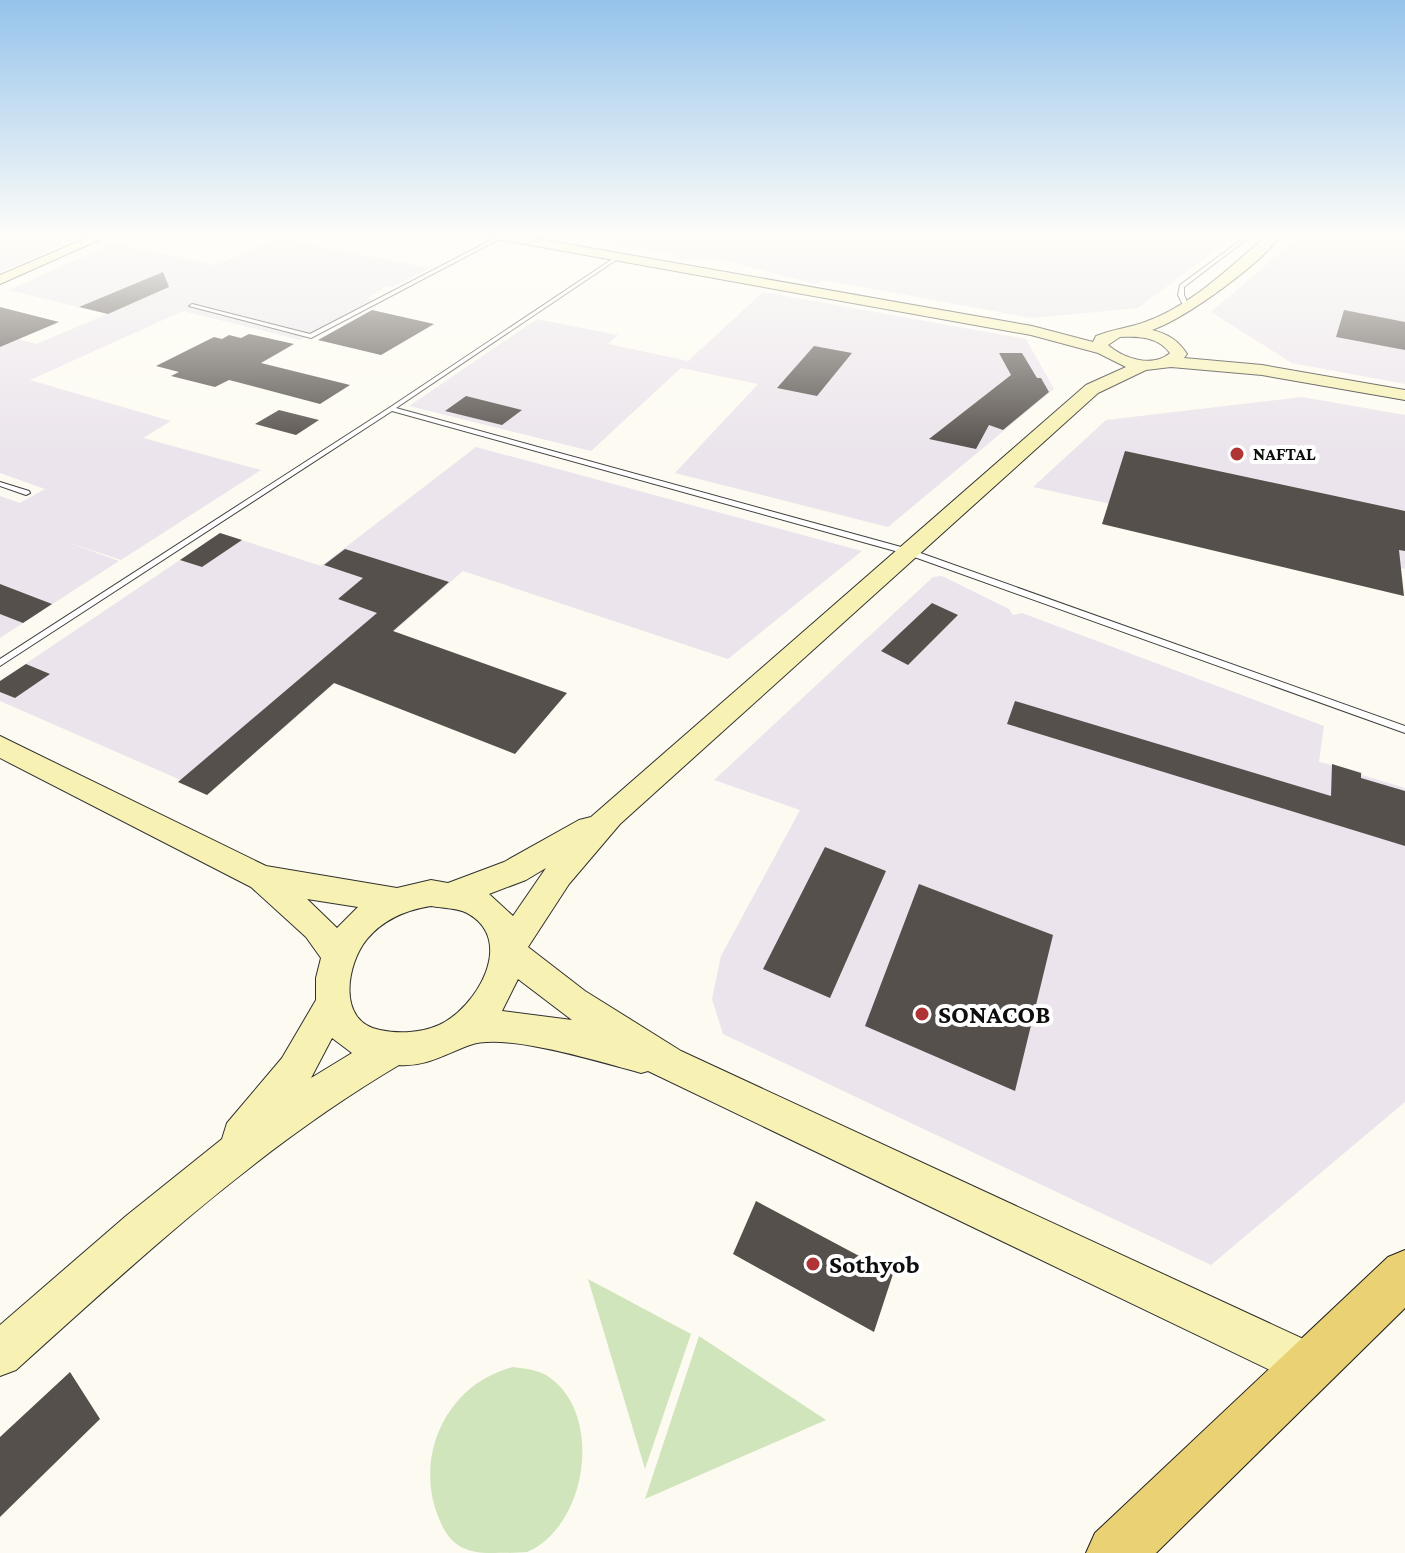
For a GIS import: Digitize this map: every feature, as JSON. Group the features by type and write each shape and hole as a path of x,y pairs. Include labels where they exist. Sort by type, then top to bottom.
{"main road":[{"path":"1115,1553 1405,1274"}],"street":[{"path":"900,307 1111,342 1150,335 1172,351 1405,395"},
{"path":"1111,342 1185,309"},
{"path":"1172,351 1172,330 1185,309"},
{"path":"1111,342 1119,359 1146,364"},
{"path":"508,951 558,875 610,816 1092,389 1103,372 1111,342"},
{"path":"1092,389 1172,351"},
{"path":"0,746 262,878 317,927 338,955"},
{"path":"454,894 515,871 610,816"},
{"path":"262,878 397,901"},
{"path":"207,1173 295,1071 332,1005 332,972 338,955 356,929 397,901 431,893 454,894 478,902 490,911 506,935 508,951 502,985 493,1001 464,1029"},
{"path":"508,951 573,1002 668,1063 1309,1365"},
{"path":"332,1005 348,1031 377,1046 394,1049 430,1045 464,1029 487,1026 536,1029 668,1063"},
{"path":"0,1354 207,1173 329,1087 394,1049"}],"lane":[{"path":"198,307 311,336 364,307"},
{"path":"0,663 542,307"},
{"path":"391,409 909,552 1405,730"},
{"path":"0,484 26,493"}],"shaded area":[{"path":"80,307 360,307 300,340 183,311 30,380 171,421 143,438 261,470 121,560 64,541 119,561 0,638 0,496 20,503 45,489 0,473 0,334 36,344 107,314"},
{"path":"746,307 850,307 1026,339 1054,389 888,527 675,473 758,384 681,368 591,451 409,406 537,319 618,335 608,344 688,361"},
{"path":"974,307 1139,307 1138,308 1032,318"},
{"path":"1216,307 1405,307 1405,384 1292,363 1211,312"},
{"name":"NAFTAL","path":"1302,397 1405,415 1405,569 1033,487 1106,420"},
{"path":"476,447 862,551 728,659 463,571 207,795 208,792 0,701 0,681 220,533 321,566"},
{"path":"942,576 1009,609 1013,615 1022,613 1324,726 1319,762 1362,772 1362,775 1405,788 1405,1102 1211,1265 723,1034 712,999 721,956 800,810 714,780 933,577"}],"green space":[{"path":"588,1279 691,1334 645,1469"},
{"path":"699,1336 826,1420 645,1499"},
{"path":"513,1367 544,1374 569,1398 578,1420 582,1445 581,1472 563,1520 547,1539 527,1552 473,1551 454,1542 440,1521 432,1497 430,1473 433,1449 453,1407 469,1389 489,1376"}],"building":[{"path":"0,307 59,322 0,347"},
{"path":"81,307 123,307 108,314"},
{"path":"372,310 434,324 381,355 318,340"},
{"path":"1344,310 1405,322 1405,350 1336,337"},
{"path":"249,334 294,344 261,363 350,385 320,404 229,380 215,387 171,376 179,372 156,366 214,337 222,339 229,335 241,338"},
{"path":"814,346 852,353 817,396 777,388"},
{"path":"999,353 1022,353 1049,392 1003,430 989,425 976,449 929,439 1011,375"},
{"path":"466,396 522,410 502,425 445,411"},
{"path":"279,410 319,420 296,435 255,424"},
{"path":"1125,451 1405,511 1405,551 1399,550 1404,596 1102,524"},
{"path":"220,533 242,540 202,567 180,560"},
{"path":"345,549 449,582 393,631 567,693 515,754 334,683 207,795 178,782 377,613 338,599 363,578 324,565"},
{"path":"0,584 52,604 23,623 0,614"},
{"path":"932,603 958,615 908,665 881,651"},
{"path":"26,664 50,674 15,698 0,692 0,681"},
{"path":"1015,701 1331,796 1332,764 1361,773 1361,778 1405,791 1405,846 1007,724"},
{"path":"825,847 886,871 830,998 763,969"},
{"path":"919,884 1053,935 1015,1091 865,1026"},
{"name":"Sothyob","path":"756,1201 893,1274 874,1332 733,1254"},
{"path":"70,1372 100,1419 0,1517 0,1437"}],"place":[{"name":"NAFTAL","path":"1237,454"},
{"name":"SONACOB","path":"922,1014"},
{"name":"Sothyob","path":"813,1264"}]}
